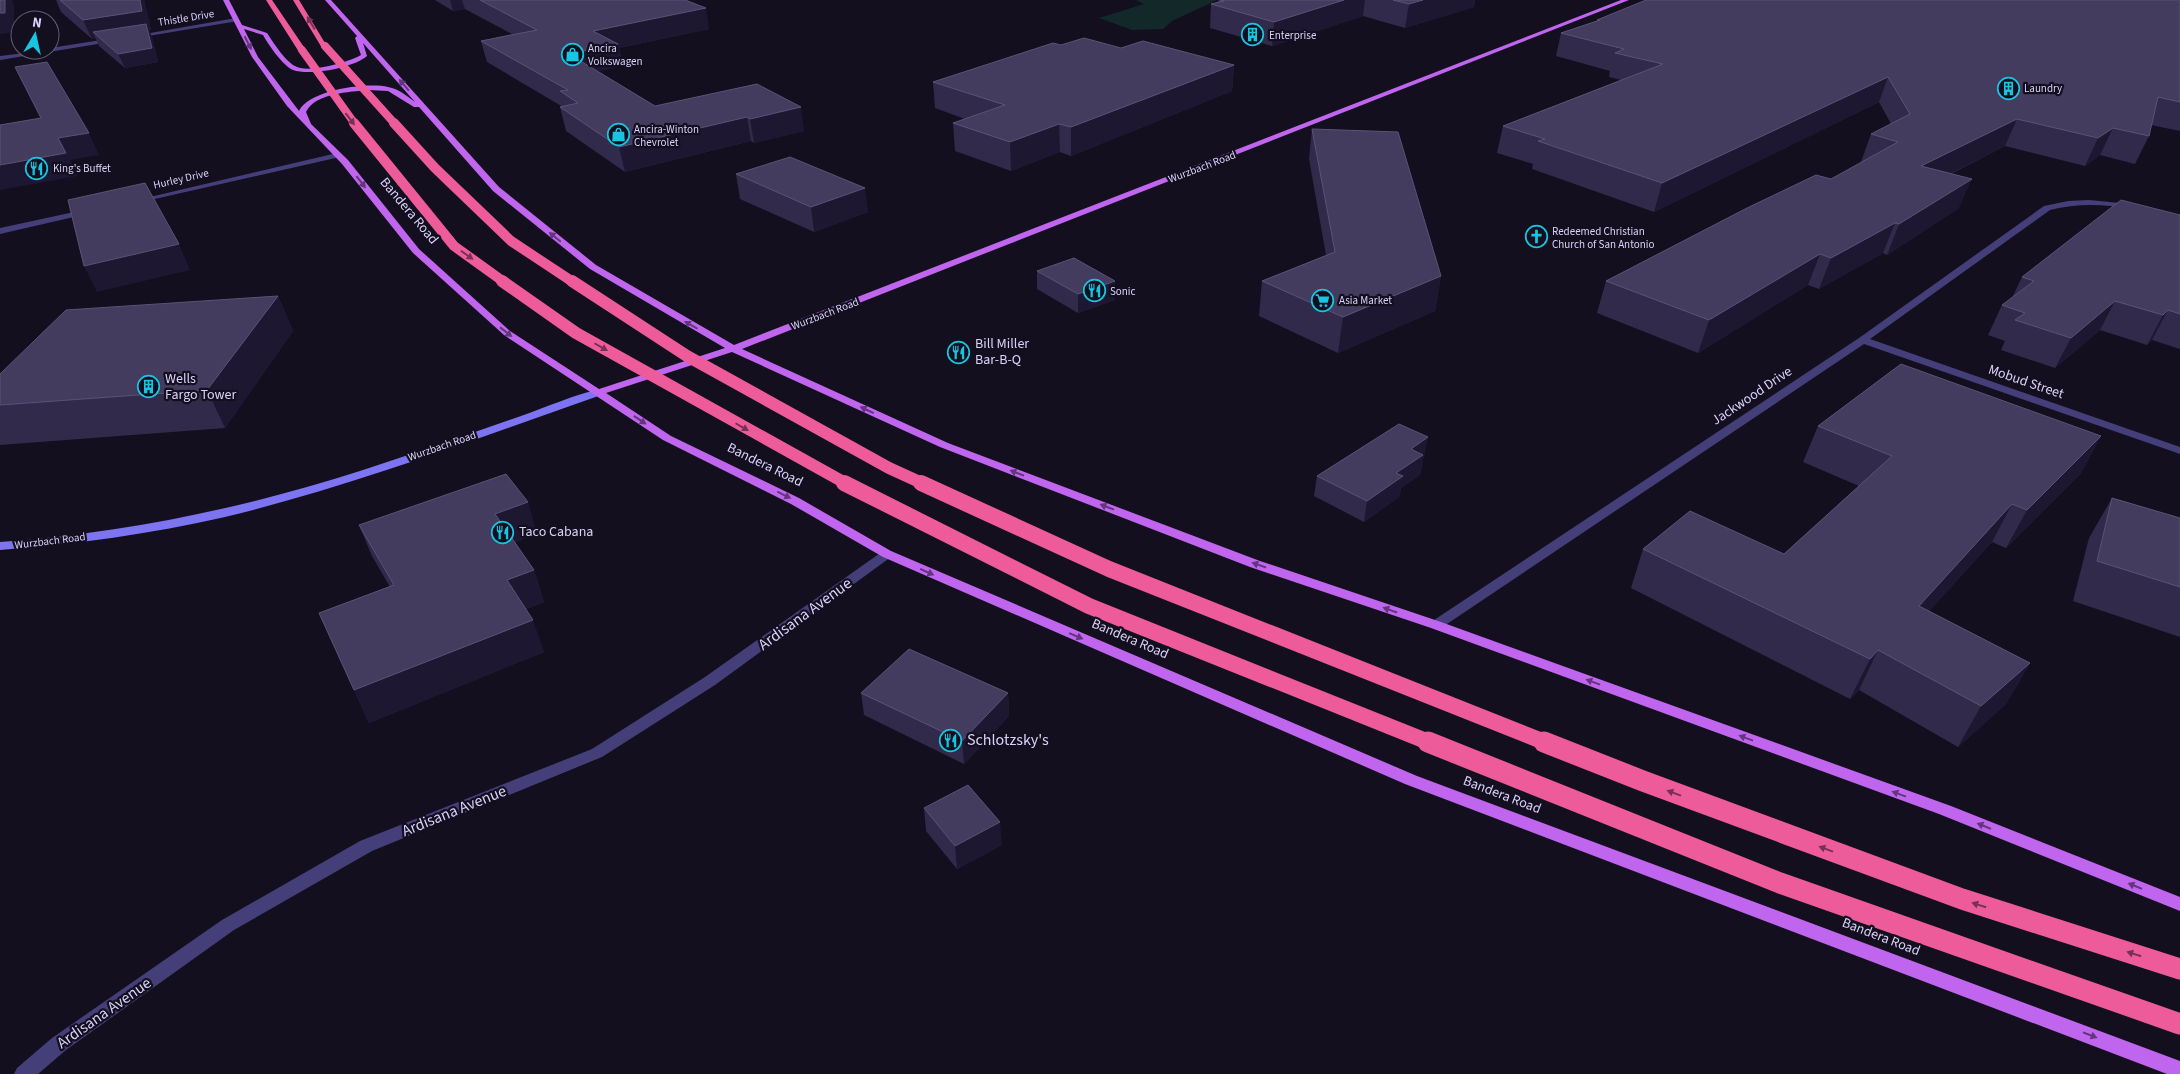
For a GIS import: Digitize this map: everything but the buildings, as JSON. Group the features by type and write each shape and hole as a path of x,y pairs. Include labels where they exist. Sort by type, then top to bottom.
{"highway":[{"path":"269,0 346,113 454,246 576,333 812,466 1089,606 1780,882 2180,1024"},
{"path":"296,0 325,46 435,168 511,241 687,356 889,468 1109,569 1643,781 1962,899 2180,969"}],"main road":[{"name":"Bandera Road","path":"226,0 255,57 289,105 337,156 345,162 416,252 507,333 600,392 667,438 795,501 887,554 1411,780 2180,1070"},
{"path":"328,0 496,189 592,267 733,349 944,445 1239,558 1436,625 1944,810 2180,904"},
{"name":"Wurzbach Road","path":"0,546 38,544 126,531 224,513 322,487 600,392 733,349 1626,0"},
{"path":"238,23 265,34 285,62 293,68 304,70 343,65 360,60 364,56 356,32"},
{"path":"309,126 302,112 306,104 339,93 376,88 396,91 434,119"}],"street":[{"name":"Thistle Drive","path":"132,37 238,23"},
{"path":"0,58 123,38"},
{"name":"Hurley Drive","path":"128,202 337,156"},
{"name":"Jackwood Drive","path":"1436,625 1863,340 2047,208 2073,202 2087,202 2138,208"},
{"path":"0,231 101,208"},
{"name":"Mobud Street","path":"1863,340 2180,451"},
{"name":"Ardisana Avenue","path":"24,1074 59,1044 228,925 366,846 598,753 710,682 887,554"}],"green space":[{"path":"1136,0 1217,0 1172,21 1163,29 1132,30 1099,18 1144,4"}],"place":[{"name":"Enterprise","path":"1253,35"},
{"name":"Ancira Volkswagen","path":"572,54"},
{"name":"Laundry","path":"2008,88"},
{"name":"Ancira-Winton Chevrolet","path":"618,135"},
{"name":"King's Buffet","path":"37,168"},
{"name":"Redeemed Christian Church of San Antonio","path":"1536,237"},
{"name":"Sonic","path":"1094,291"},
{"name":"Asia Market","path":"1323,300"},
{"name":"Bill Miller Bar-B-Q","path":"959,352"},
{"name":"Wells Fargo Tower","path":"149,387"},
{"name":"Taco Cabana","path":"503,532"},
{"name":"Schlotzsky's","path":"951,740"}]}
